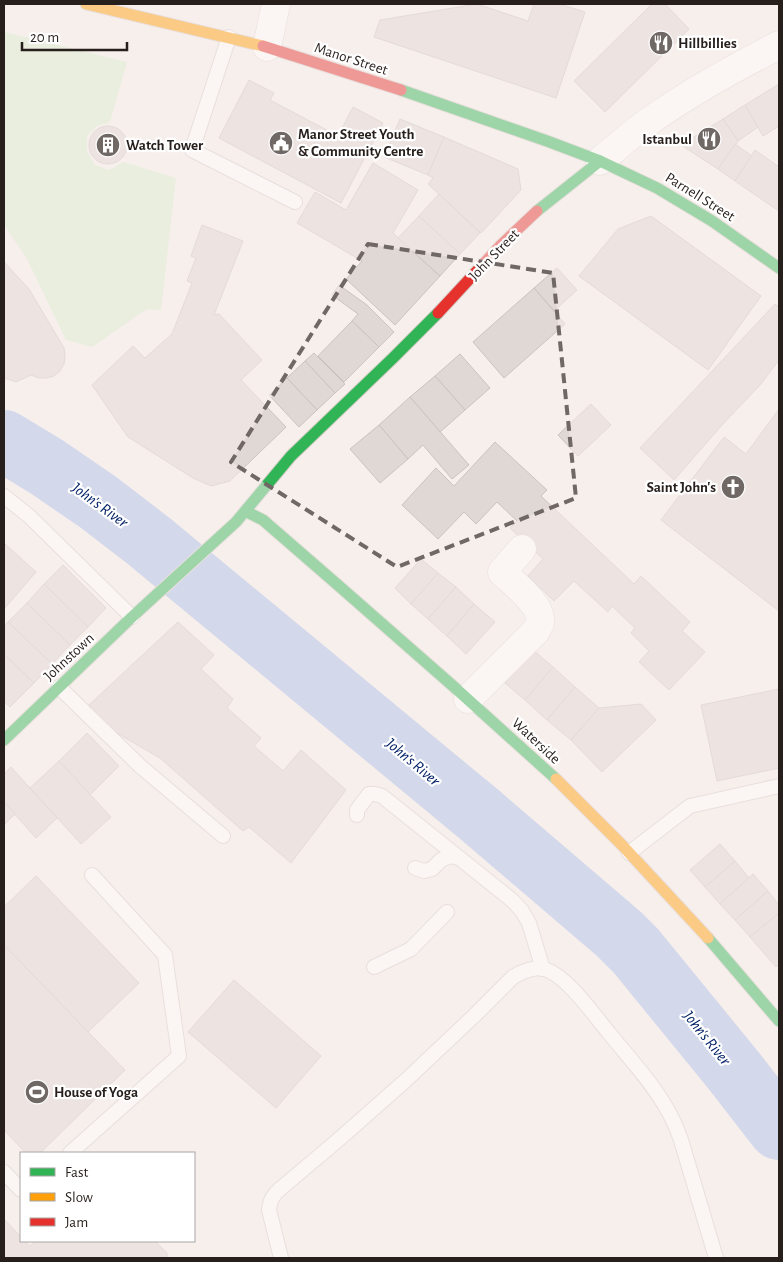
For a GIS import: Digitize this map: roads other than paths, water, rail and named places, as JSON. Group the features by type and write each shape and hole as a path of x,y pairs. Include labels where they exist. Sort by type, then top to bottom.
{"main road":[{"name":"Manor Street","path":"86,4 103,6 267,47 409,93 600,161"},
{"name":"Parnell Street","path":"600,161 650,184 686,204 779,268"},
{"name":"John Street","path":"247,512 268,482 290,457 426,326 526,220 563,188 600,161"},
{"name":"Johnstown","path":"4,740 132,617 247,512"},
{"name":"Waterside","path":"247,512 263,520 468,699 566,789 679,905 779,1021"}],"street":[{"path":"267,47 276,4"},
{"name":"John Street","path":"600,161 648,122 740,65 779,45"},
{"path":"468,699 536,630 540,623 539,613 533,603 502,572 522,550"}],"lane":[{"path":"229,37 192,150 295,202"},
{"path":"4,496 29,516 132,617"},
{"path":"59,687 140,766 223,836"},
{"path":"629,853 690,806 779,786"},
{"path":"357,815 357,810 369,794 382,796 504,893 522,911 529,923 543,969"},
{"path":"415,868 424,871 432,869 450,856 458,858"},
{"path":"71,1152 178,1056 165,955 92,875"},
{"path":"374,967 411,949 447,912"},
{"path":"281,1258 269,1210 274,1195 405,1081 513,977 526,971 543,969 553,973 576,994 644,1075 667,1108 676,1124 716,1258"},
{"path":"4,1172 20,1189"}],"waterway":[{"name":"John's River","path":"4,441 47,467 98,502 150,542 480,815 619,934 636,951 779,1129"}],"place":[{"name":"Hillbillies","path":"661,43"},
{"name":"Istanbul","path":"709,139"},
{"name":"Manor Street Youth & Community Centre","path":"281,143"},
{"name":"Watch Tower","path":"108,145"},
{"name":"Saint John's","path":"733,487"},
{"name":"House of Yoga","path":"37,1092"}]}
